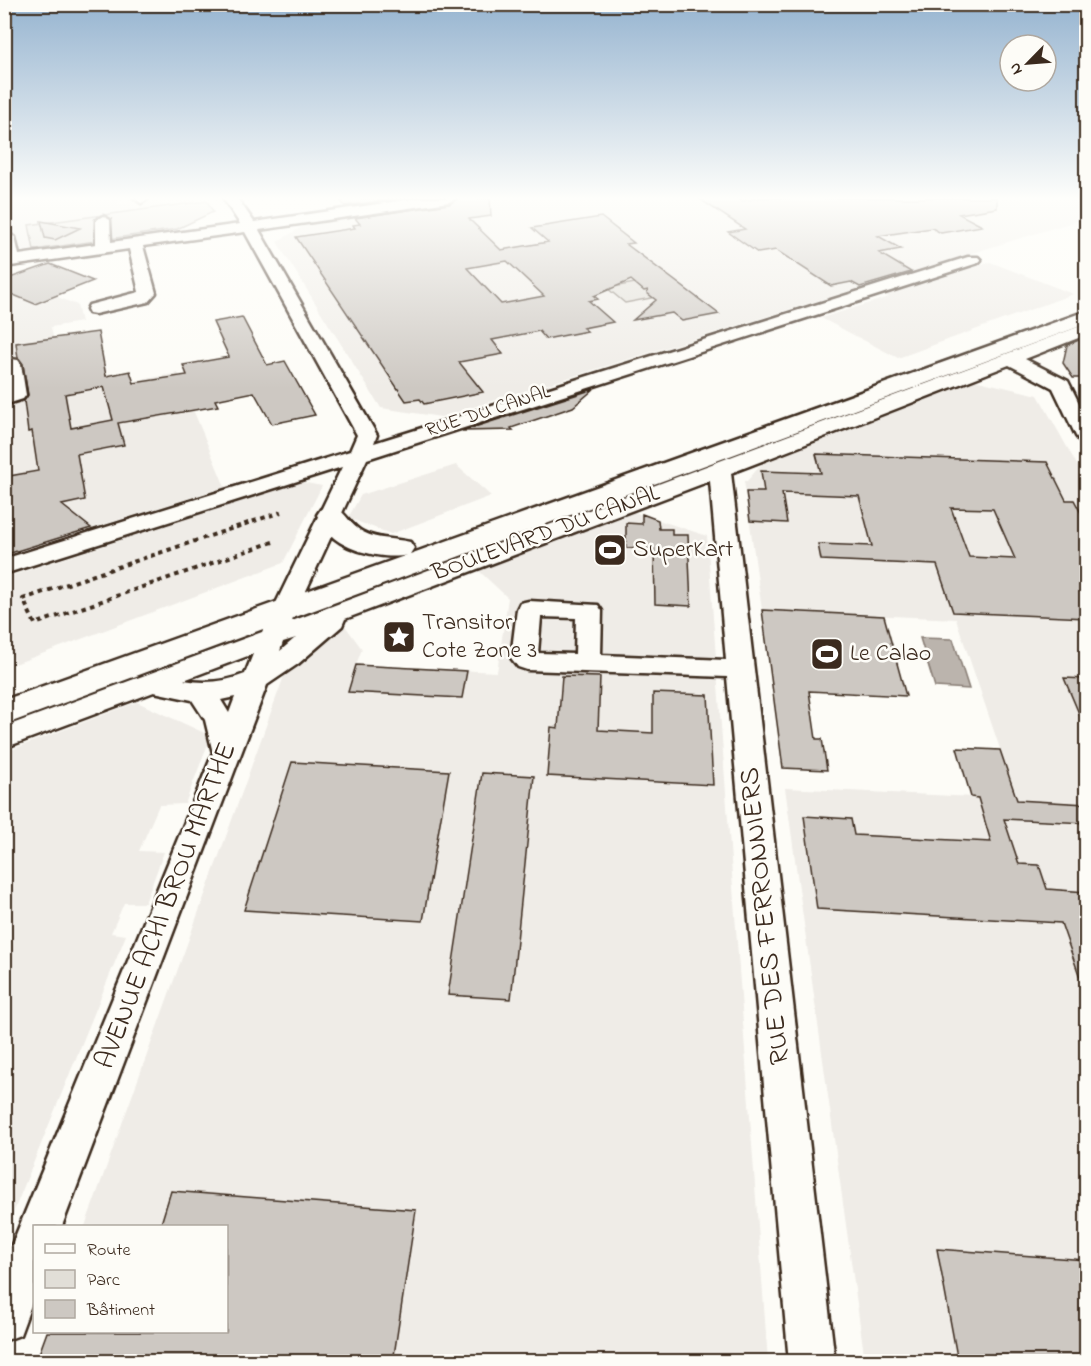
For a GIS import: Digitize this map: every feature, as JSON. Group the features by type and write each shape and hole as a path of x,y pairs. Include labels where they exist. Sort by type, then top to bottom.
{"main road":[{"name":"BOULEVARD DU CANAL","path":"4,691 283,612 400,549 1086,301"},
{"name":"BOULEVARD DU CANAL","path":"4,713 1086,317"},
{"path":"331,515 339,530 351,538 370,545 400,549"}],"street":[{"path":"94,309 142,298 148,293 140,262"},
{"name":"AVENUE ACHI BROU MARTHE","path":"42,1225 283,612 367,435 269,262"},
{"name":"RUE DU CANAL","path":"4,567 359,452 967,262"},
{"name":"BOULEVARD DU CANAL","path":"4,738 151,682 283,612 351,606 720,471 1086,329"},
{"path":"1011,359 1061,385 1086,436"},
{"path":"4,363 12,364 16,395 4,399"},
{"name":"RUE DES FERRONNIERS","path":"720,471 812,1362"},
{"path":"151,682 201,692 228,690 254,684 351,606"},
{"path":"588,662 740,669"},
{"path":"201,692 216,710 224,730 227,753"},
{"path":"4,1319 33,1246"}],"path":[{"path":"273,542 36,624 23,599 281,512"}],"shaded area":[{"path":"289,262 944,262 441,417 381,408"},
{"path":"990,262 1073,294 898,358 821,318 889,297 883,295"},
{"path":"4,275 77,305 81,322 51,327 65,394 178,373 225,487 5,555"},
{"path":"974,380 1038,395 1086,481 1086,1361 865,1361 785,788 1017,799 956,619 762,610 744,481 747,481 768,457"},
{"path":"456,465 491,496 391,534 348,518 361,495"},
{"path":"301,482 322,486 283,563 15,664 5,640 4,578"},
{"path":"634,512 707,536 768,1361 36,1362 47,1333 228,1333 228,1225 85,1225 284,676 296,660 343,623 362,649 356,665 497,672 508,598 479,571"},
{"path":"920,638 953,639 969,689 935,687"},
{"path":"137,702 211,736 185,804 159,805 139,851 164,852 145,903 124,903 111,933 126,935 5,1233 5,752"}],"green space":[{"path":"652,280 688,291 625,303 607,288"}],"building":[{"path":"313,262 503,262 467,268 501,304 544,296 508,262 650,262 719,314 682,321 672,313 633,320 656,300 647,293 648,290 644,291 631,280 594,296 598,299 589,301 613,322 583,328 587,331 546,339 539,331 492,340 503,354 459,362 483,392 424,404 420,399 406,401"},
{"path":"794,262 894,262 911,272 860,287 851,282 831,286"},
{"path":"50,264 93,281 35,304 4,291 4,280"},
{"path":"242,317 267,365 285,361 315,415 272,424 254,392 215,400 218,406 118,423 124,445 77,454 85,500 62,505 91,528 4,555 4,477 38,471 32,431 28,432 24,401 28,395 23,364 18,358 16,343 98,332 106,376 130,371 134,383 187,375 183,365 229,357 213,322","holes":["104,387 113,420 71,428 65,394"]},
{"path":"1086,337 1086,378 1073,378 1063,363 1067,345"},
{"path":"594,389 573,407 511,428 513,430 462,431"},
{"path":"816,454 1047,462 1066,500 1074,500 1086,522 1086,618 953,612 937,565 821,560 818,544 872,546 859,496 782,493 787,523 750,521 746,492 764,492 761,471 821,473","holes":["951,508 993,509 1015,559 969,557"]},
{"path":"642,514 658,520 659,529 672,529 672,535 688,535 691,606 655,604 654,549 626,548 626,523 642,524"},
{"path":"762,610 884,616 906,696 809,691 816,739 822,739 827,770 783,768"},
{"path":"356,665 467,671 462,698 348,692"},
{"path":"562,676 600,677 598,730 653,733 653,693 708,695 713,785 547,776 551,727 558,728"},
{"path":"1064,678 1086,679 1086,730"},
{"path":"957,748 1000,750 1017,800 1086,804 1086,823 1004,819 1019,864 1039,865 1047,889 1086,892 1086,988 1084,989 1061,923 817,909 804,816 851,819 854,835 991,842 978,798 971,797"},
{"path":"292,762 449,771 423,921 244,910"},
{"path":"482,773 534,776 511,999 448,995"},
{"path":"171,1191 416,1210 393,1362 36,1362 47,1333 228,1333 228,1225 161,1225"},
{"path":"937,1249 1086,1260 1086,1362 958,1362"}],"place":[{"name":"SuperKart","path":"610,550"},
{"name":"Transitor Cote Zone 3","path":"399,637"},
{"name":"Le Calao","path":"827,654"}]}
